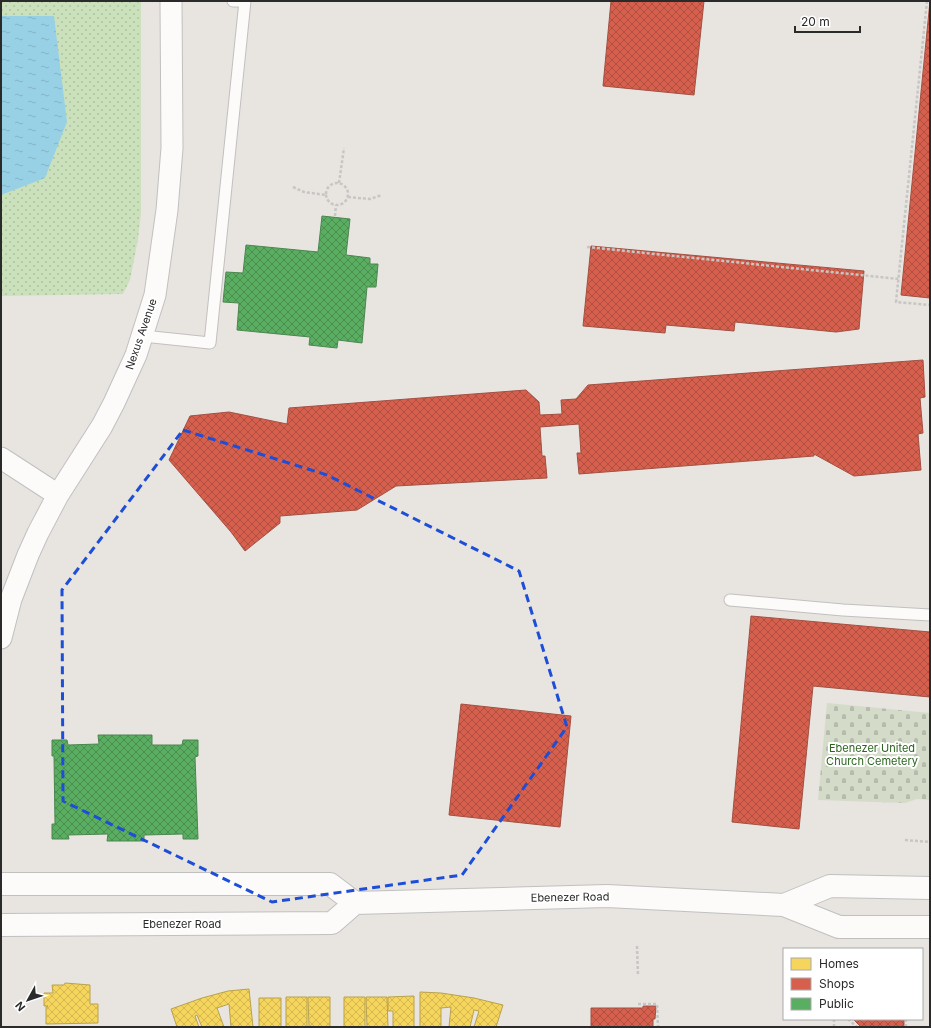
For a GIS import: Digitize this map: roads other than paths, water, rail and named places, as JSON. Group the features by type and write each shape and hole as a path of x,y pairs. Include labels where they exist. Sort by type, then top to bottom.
{"main road":[{"path":"1,884 330,884 355,903"},
{"name":"Ebenezer Road","path":"784,905 830,886 930,888"},
{"name":"Ebenezer Road","path":"1,926 332,923 355,903 596,896 784,905 839,927 930,928"}],"street":[{"name":"Nexus Avenue","path":"1,638 18,579 38,533 58,495 105,420 127,376 143,336 155,295 167,210 172,148 171,1"},
{"path":"1,458 58,495"}],"lane":[{"path":"143,336 210,343 245,1 233,1"},
{"path":"730,600 843,610 930,615"}],"water":[{"path":"1,16 54,16 67,122 45,178 1,195"}],"park label":[{"name":"Ebenezer United Church Cemetery","path":"872,754"}]}
